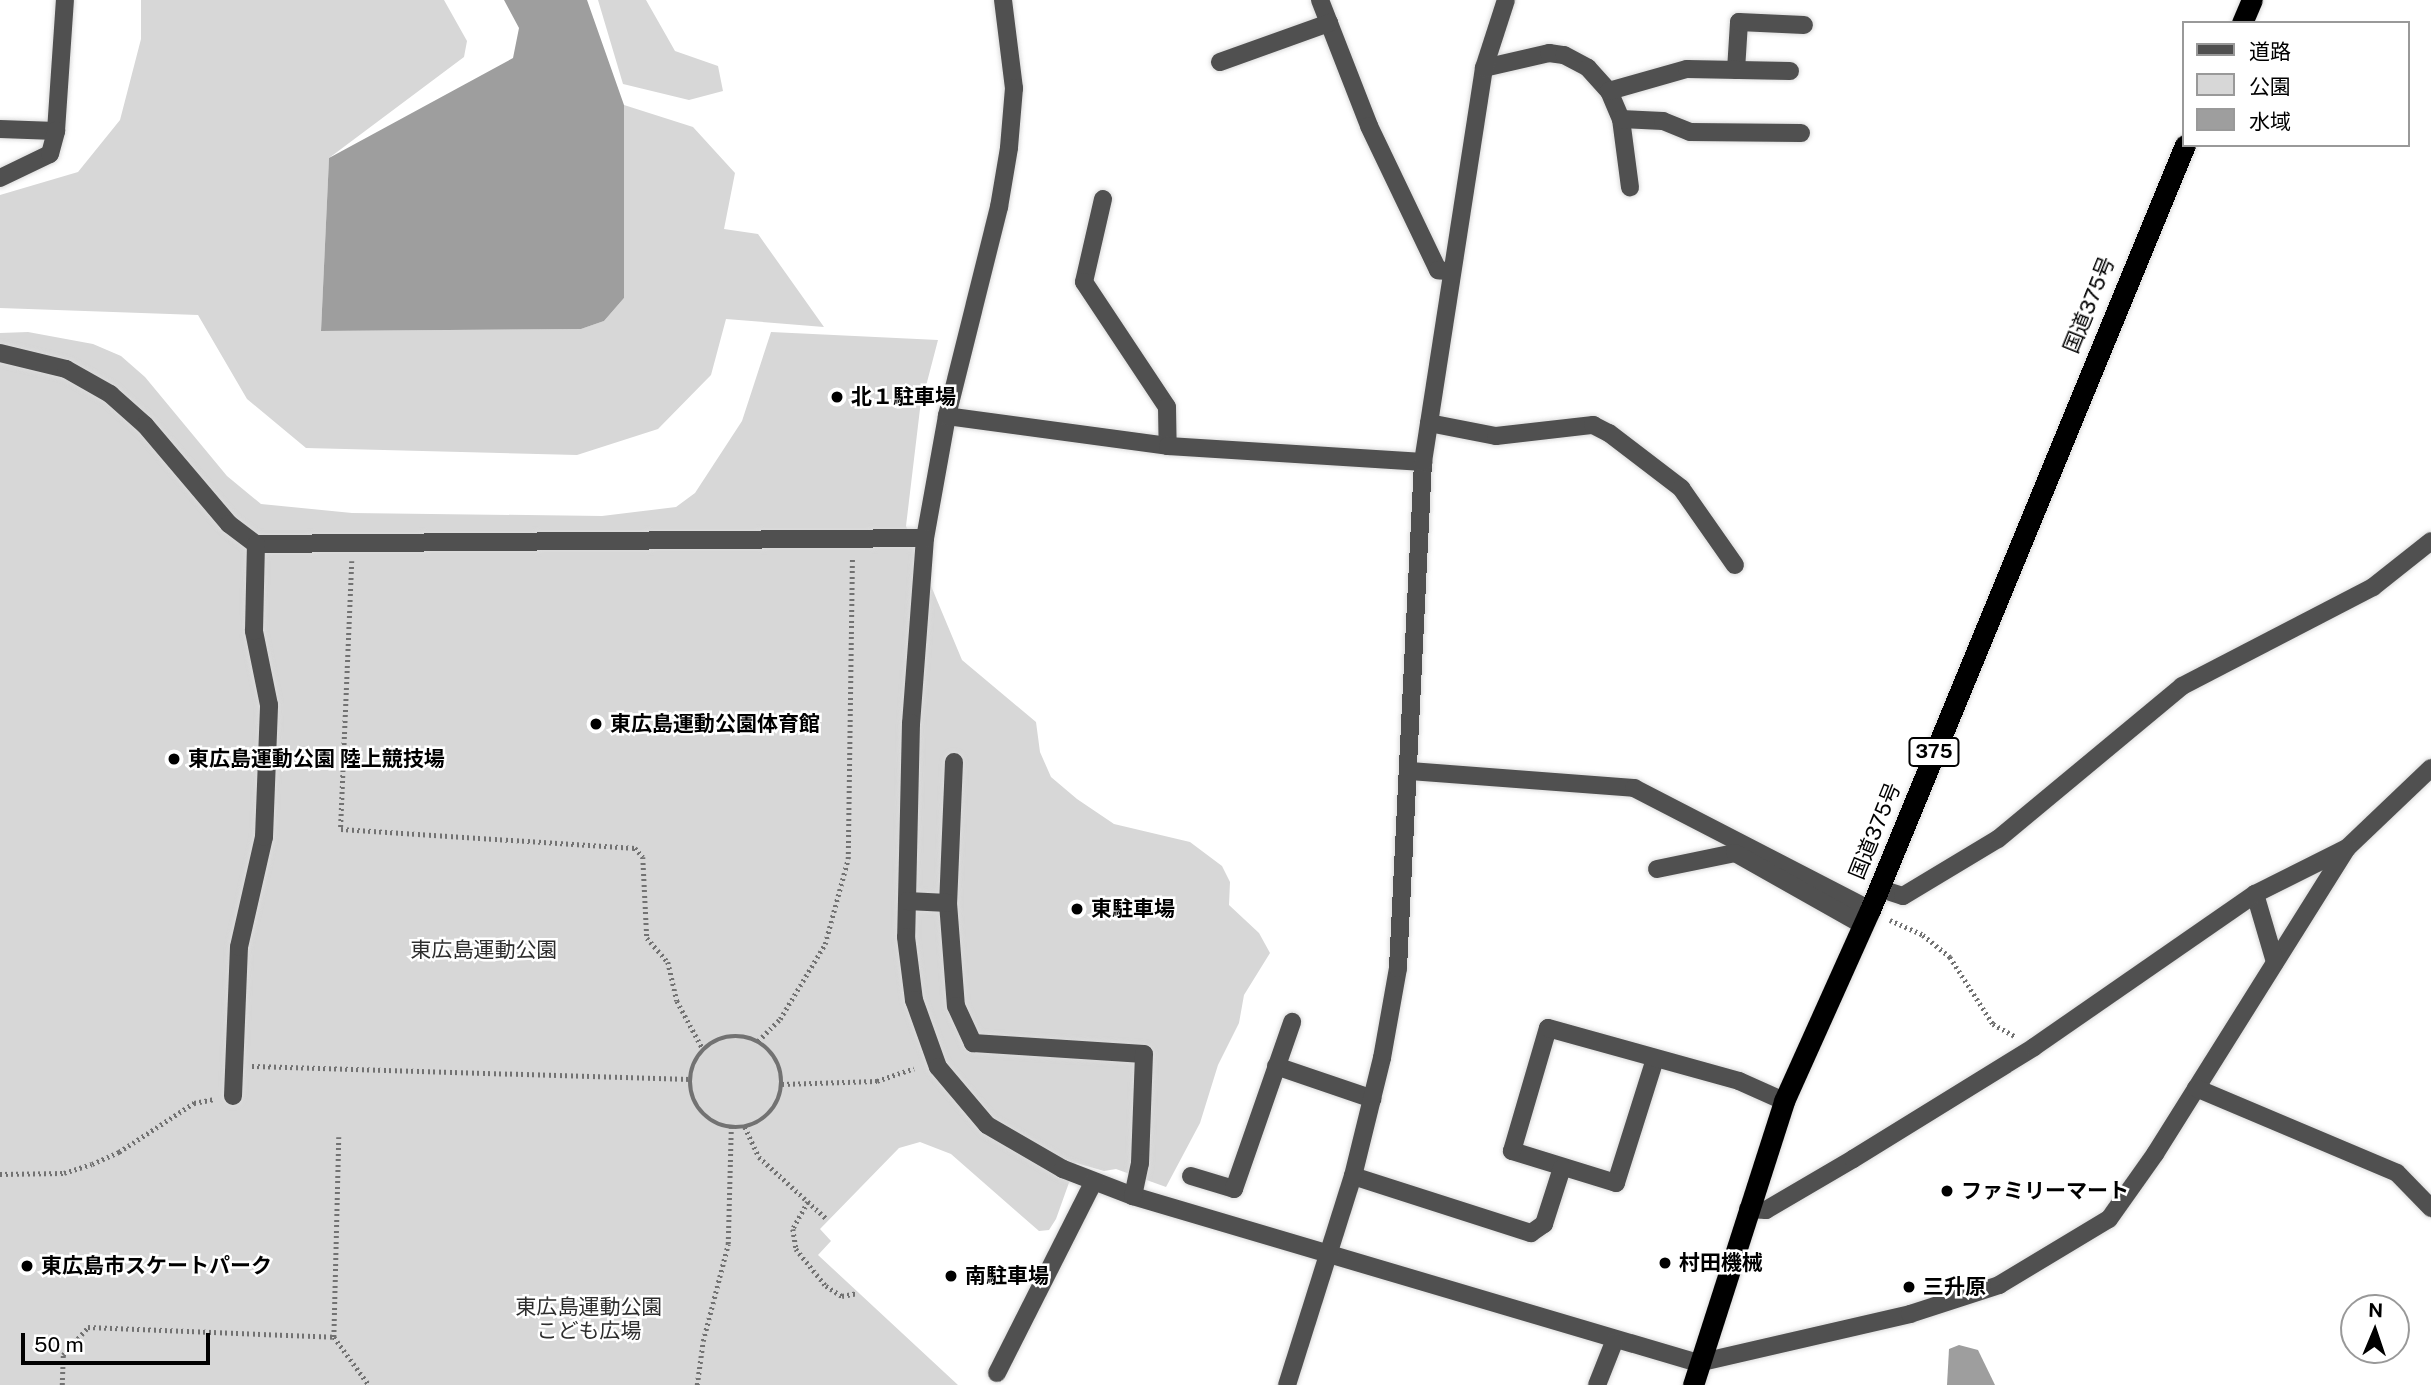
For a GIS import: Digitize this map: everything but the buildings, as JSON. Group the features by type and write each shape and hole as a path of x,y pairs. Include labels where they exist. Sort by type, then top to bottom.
{"highway":[{"path":"2243,21 2252,0"},
{"name":"国道375号","path":"1693,1385 1784,1101 1867,918 2184,147"}],"street":[{"path":"0,178 50,154 56,131 65,0"},
{"path":"1003,0 1014,88 1009,148 999,206 947,416 925,538 911,723 907,901 914,1000 939,1067 987,1125 1093,1183 1327,1252 1614,1342 1698,1363 1910,1314 2000,1285 2058,1254 2109,1219 2196,1088 2347,848 2431,768"},
{"path":"1320,0 1369,126 1438,270 1452,272"},
{"path":"1287,1385 1353,1176 1373,1099 1398,968 1423,462 1484,68 1506,0"},
{"path":"1736,69 1740,22 1804,25"},
{"path":"1220,62 1329,23"},
{"path":"1484,68 1549,53 1564,55 1588,68 1609,91 1621,119 1630,187"},
{"path":"1609,91 1687,69 1790,71"},
{"path":"1621,119 1664,121 1690,132 1801,133"},
{"path":"0,128 56,131"},
{"path":"1103,199 1084,282 1167,407 1168,446"},
{"path":"0,353 66,369 110,394 145,425 229,524 256,544 925,538"},
{"path":"947,416 1168,446 1423,462"},
{"path":"1429,424 1496,436 1592,425 1609,433 1681,488 1735,565"},
{"path":"1878,888 1903,896 1998,839 2182,686 2373,587 2431,541"},
{"path":"233,1096 239,947 264,837 269,705 254,631 256,544"},
{"path":"954,762 948,903 956,1006 973,1043 1144,1054 1139,1163 1133,1196"},
{"path":"1409,771 1634,788 1867,918"},
{"path":"1748,1209 1766,1210 2034,1047 2255,894 2347,848"},
{"path":"1657,869 1735,853 1867,918"},
{"path":"2255,894 2275,962"},
{"path":"907,901 948,903"},
{"path":"1191,1176 1234,1189 1292,1022"},
{"path":"1655,1059 1616,1184 1512,1151 1548,1028 1739,1081 1784,1101"},
{"path":"1276,1066 1373,1099"},
{"path":"2196,1088 2397,1173 2431,1208"},
{"path":"1353,1176 1531,1234 1544,1224 1562,1168"},
{"path":"997,1373 1093,1183"},
{"path":"1597,1385 1614,1342"}],"path":[{"path":"758,1041 780,1019 825,944 848,859 853,544"},
{"path":"352,551 341,829 635,848 643,857 647,938 668,962 677,1001 703,1049"},
{"path":"1867,918 1923,935 1950,957 1993,1024 2034,1047"},
{"path":"729,1036 758,1041 778,1061 782,1084 777,1104 767,1117 745,1127 731,1128 707,1118 696,1106 690,1079 703,1049 729,1036"},
{"path":"234,1066 690,1079"},
{"path":"782,1084 877,1081 914,1069"},
{"path":"0,1174 64,1173 83,1167 119,1152 194,1103 233,1096"},
{"path":"745,1127 759,1157 828,1220"},
{"path":"698,1385 703,1341 728,1244 731,1128"},
{"path":"339,1137 334,1337 369,1385"},
{"path":"808,1202 793,1229 796,1250 826,1286 842,1296 858,1293"},
{"path":"62,1385 64,1355 88,1327 334,1337"}],"green space":[{"path":"141,0 444,0 467,41 464,57 329,158 321,331 581,329 604,321 624,298 624,105 693,127 735,173 724,229 758,234 824,327 726,319 711,375 658,429 577,455 306,448 247,399 198,315 0,308 0,195 78,172 120,120 141,39"},
{"path":"598,0 646,0 675,51 718,66 723,91 689,100 623,84"},
{"name":"東広島運動公園","path":"28,332 93,344 121,356 145,377 227,476 261,504 352,513 602,516 676,507 695,493 742,421 771,332 938,340 920,409 906,526 962,660 1036,722 1040,752 1051,777 1077,799 1114,824 1190,842 1222,866 1230,882 1229,905 1259,933 1270,953 1244,995 1239,1023 1218,1065 1200,1123 1166,1187 1116,1169 1104,1171 1076,1163 1056,1219 1049,1230 1039,1231 951,1154 920,1142 899,1148 820,1229 831,1241 818,1255 958,1385 0,1385 0,333"}],"water":[{"path":"504,0 587,0 624,105 624,298 604,321 581,329 321,331 329,158 513,58 519,28"},
{"path":"1959,1345 1978,1350 1995,1385 1947,1385 1949,1349"}],"place":[{"name":"北１駐車場","path":"837,397"},
{"name":"東広島運動公園体育館","path":"596,724"},
{"name":"東広島運動公園 陸上競技場","path":"174,759"},
{"name":"東駐車場","path":"1077,909"},
{"name":"ファミリーマート","path":"1947,1191"},
{"name":"村田機械","path":"1665,1263"},
{"name":"東広島市スケートパーク","path":"27,1266"},
{"name":"南駐車場","path":"951,1276"},
{"name":"三升原","path":"1909,1287"}],"park label":[{"name":"東広島運動公園 こども広場","path":"589,1319"}]}
